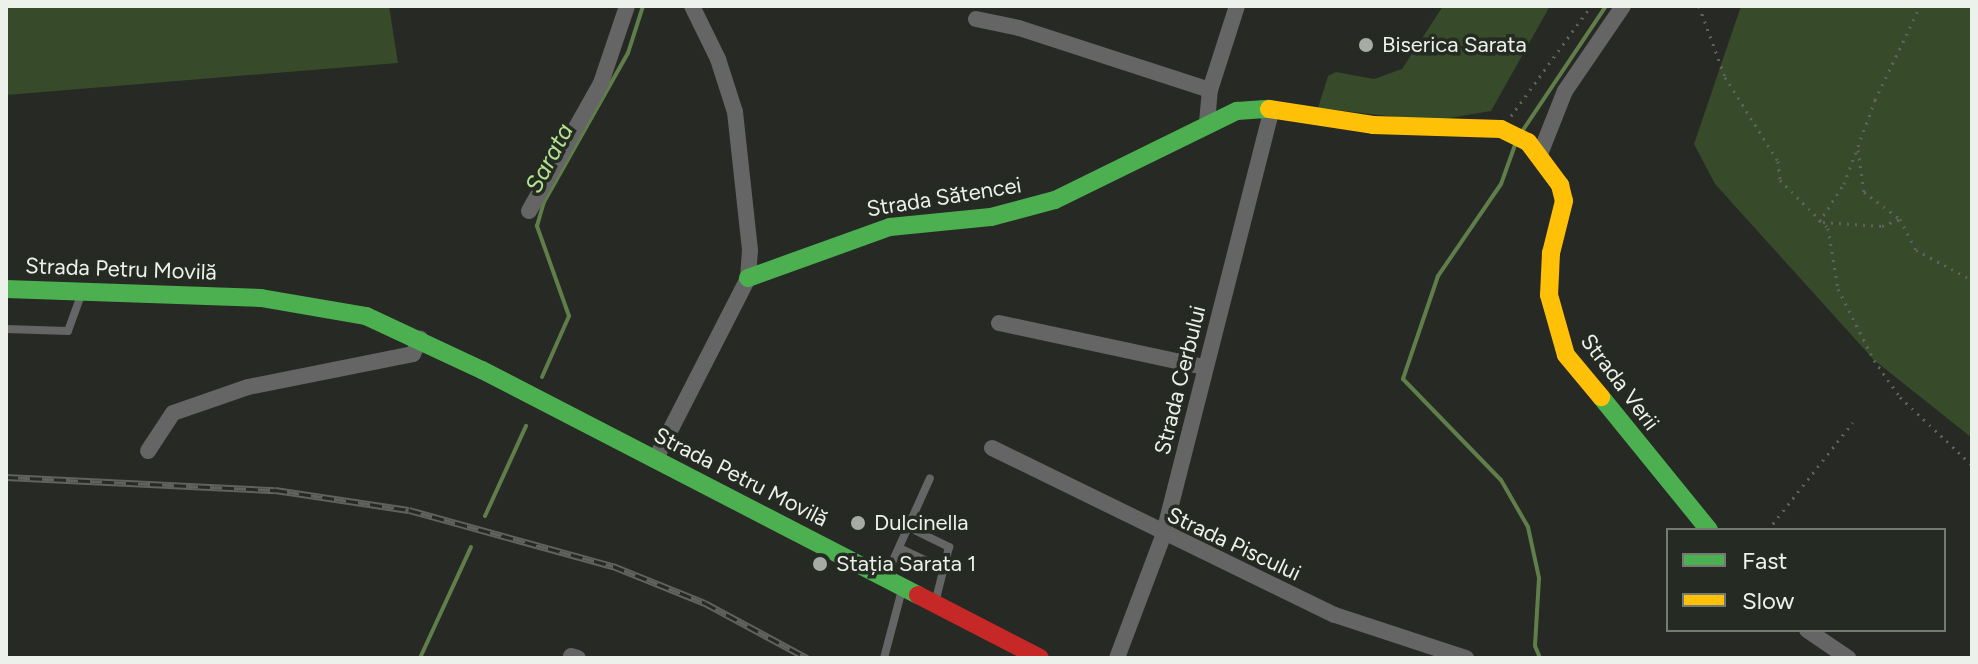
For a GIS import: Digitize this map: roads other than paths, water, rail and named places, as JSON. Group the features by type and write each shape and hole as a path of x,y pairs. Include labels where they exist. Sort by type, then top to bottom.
{"street":[{"path":"529,211 601,83 627,6"},
{"path":"655,460 748,278 750,229 735,112 718,59 692,6"},
{"path":"1237,6 1210,90 1207,123 1237,111 1272,109 1373,125 1520,139 1565,91 1623,6"},
{"path":"976,19 1019,28 1210,90"},
{"name":"Strada Cerbului","path":"1117,658 1163,536 1272,109"},
{"name":"Strada Sătencei","path":"748,278 890,227 991,217 1055,200 1121,171 1207,123"},
{"name":"Strada Verii","path":"1520,139 1552,169 1564,201 1548,272 1558,338 1578,374 1707,528"},
{"name":"Strada Petru Movilă","path":"6,289 284,300 366,316 420,339 1040,658"},
{"path":"999,323 1205,367"},
{"path":"148,451 173,413 248,387 413,354 420,339"},
{"name":"Strada Piscului","path":"992,448 1163,536 1335,615 1466,658"},
{"path":"1810,632 1848,658"}],"lane":[{"path":"6,329 68,331 83,291"},
{"path":"885,578 930,478"},
{"path":"908,527 949,547 935,604"},
{"path":"899,548 944,569"},
{"path":"884,658 894,606 904,587"}],"waterway":[{"name":"Sarata","path":"542,377 569,316 537,226 544,202 628,53 643,6"},
{"path":"1523,130 1606,6"},
{"path":"1515,145 1501,184 1438,276 1403,379 1501,480 1528,527 1539,578 1535,646 1540,658"},
{"path":"485,516 526,426"},
{"path":"420,658 471,547"}],"railway":[{"path":"6,477 275,490 409,510 613,566 705,603 807,658"}],"place":[{"name":"Biserica Sarata","path":"1366,45"},
{"name":"Dulcinella","path":"858,523"},
{"name":"Stația Sarata 1","path":"820,564"}]}
